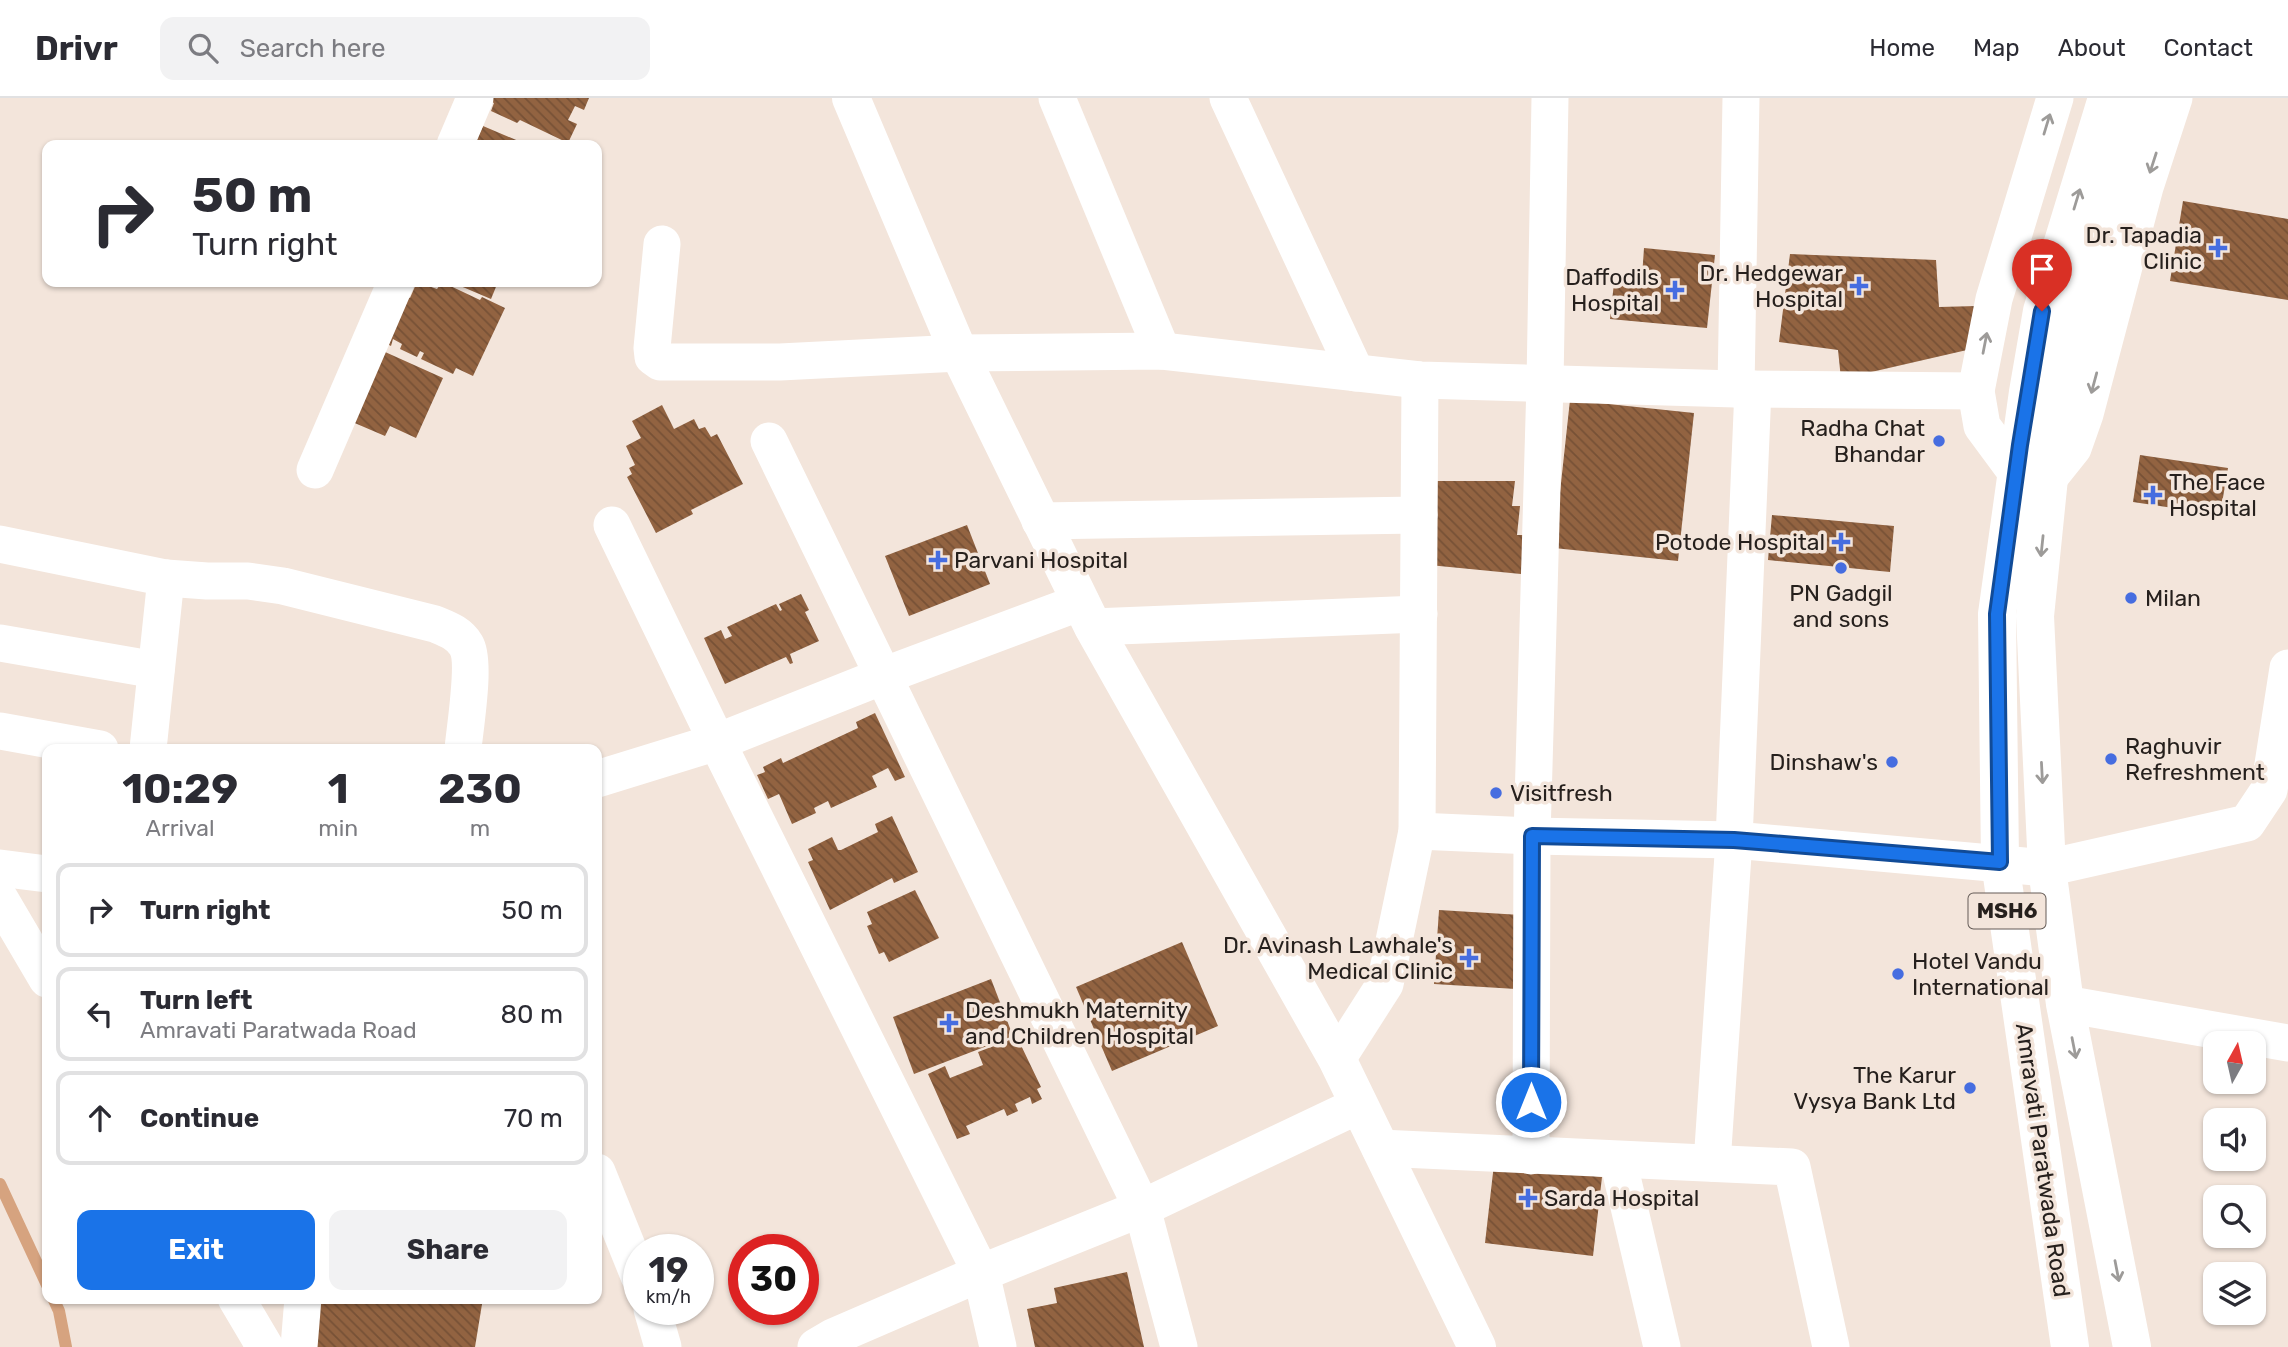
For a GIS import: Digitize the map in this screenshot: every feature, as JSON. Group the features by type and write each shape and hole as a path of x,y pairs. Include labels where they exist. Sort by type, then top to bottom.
{"main road":[{"path":"851,98 959,353 1040,521 1087,614 1337,1059 1477,1347"},
{"name":"MSH6","path":"2032,475 2058,317 2107,98"},
{"path":"2058,317 2144,98"},
{"name":"Amravati Paratwada Road","path":"2032,475 1997,614 2000,862 2070,1347"},
{"name":"Amravati Paratwada Road","path":"2032,475 2035,616 2048,868 2065,1004 2132,1347"}],"street":[{"path":"457,140 475,98"},
{"path":"1057,98 1162,351"},
{"path":"1228,98 1356,373"},
{"path":"1531,1156 1532,836 1550,98"},
{"path":"1712,1163 1734,840 1745,389 1741,98"},
{"path":"2055,98 1994,299 1976,391 1982,425 2032,475 2073,449 2085,414 2145,187 2174,98"},
{"path":"662,244 652,348 653,357 660,362 780,362 959,353 1162,351 1420,380 1745,389 1976,391"},
{"path":"315,470 394,287"},
{"path":"1337,1059 1385,984 1417,831 1420,380"},
{"path":"769,441 1142,1208 1179,1347"},
{"path":"1040,521 1419,515"},
{"path":"612,525 981,1273 998,1347"},
{"path":"0,544 166,578 207,582 248,581 284,586 435,624 457,633 468,646 471,662 463,744"},
{"path":"149,744 166,578"},
{"path":"602,777 717,742 883,676 1087,614 1419,614"},
{"path":"0,643 156,670"},
{"path":"1417,831 1734,840 2048,868 2247,823 2269,790 2288,668"},
{"path":"0,731 72,744"},
{"path":"0,868 42,873"},
{"path":"0,899 42,970"},
{"path":"2065,1004 2288,1043"},
{"path":"828,1344 981,1273 1142,1208 1359,1105"},
{"path":"1380,1148 1792,1167 1831,1347"},
{"path":"1618,1160 1662,1347"},
{"path":"602,1184 623,1236"},
{"path":"240,1304 265,1347"},
{"path":"299,1347 303,1304"},
{"path":"657,1325 663,1347"}],"building":[{"path":"484,98 589,98 584,110 575,106 568,120 577,124 569,140 562,140 520,120 517,123 491,111 494,103"},
{"path":"483,126 516,140 476,140"},
{"path":"2183,201 2288,219 2288,300 2170,281"},
{"path":"1644,248 1715,255 1707,328 1610,319 1615,274 1642,277"},
{"path":"1790,254 1936,260 1939,307 1977,306 1980,347 1841,379 1838,350 1779,342"},
{"path":"415,287 453,287 505,308 473,376 456,368 453,374 421,359 424,353 420,351 417,357 400,349 402,344 393,339 391,346 375,338 401,293 410,298"},
{"path":"463,287 496,287 491,299"},
{"path":"374,347 443,378 416,438 390,426 385,436 343,418"},
{"path":"1570,400 1694,413 1678,561 1554,548"},
{"path":"662,405 674,429 694,419 699,429 705,427 711,437 717,434 743,484 691,510 693,514 656,533 627,477 632,474 629,468 635,465 626,446 641,438 632,421"},
{"path":"2140,455 2228,468 2220,515 2133,502"},
{"path":"1428,481 1515,481 1512,506 1520,506 1517,535 1525,535 1521,574 1429,565"},
{"path":"1772,515 1894,526 1890,572 1768,560"},
{"path":"967,525 990,584 909,616 885,556"},
{"path":"801,594 809,610 805,612 819,641 790,654 793,663 790,664 786,657 725,684 704,638 721,630 725,639 732,636 727,627 776,604 780,611 782,610 779,604"},
{"path":"875,713 905,777 895,781 888,768 872,776 877,787 831,808 828,801 814,808 816,813 792,824 779,794 768,799 757,775 765,772 763,767 781,758 783,763 858,728 856,722"},
{"path":"892,816 918,872 894,883 892,878 830,910 808,862 813,860 808,849 832,837 838,850 841,850 878,832 875,824"},
{"path":"915,890 939,938 889,962 884,952 879,954 867,926 872,924 867,912"},
{"path":"1439,910 1521,915 1516,989 1434,984"},
{"path":"1182,942 1218,1026 1112,1071 1076,987"},
{"path":"991,979 1013,1036 914,1074 893,1017"},
{"path":"1014,1036 1017,1037 1041,1087 1037,1089 1042,1099 1032,1104 1030,1097 1015,1104 1018,1111 1007,1116 1004,1109 966,1126 970,1134 957,1139 928,1074 945,1066 950,1078 983,1065 978,1052 1015,1038"},
{"path":"1494,1164 1602,1177 1593,1256 1485,1243"},
{"path":"1127,1272 1144,1347 1035,1347 1027,1309 1057,1303 1054,1288"},
{"path":"312,1304 482,1304 475,1347 306,1347"}],"waterway":[{"path":"0,1184 42,1274"},
{"path":"56,1304 66,1347"}],"place":[{"name":"Dr. Tapadia Clinic","path":"2218,248"},
{"name":"Dr. Hedgewar Hospital","path":"1859,286"},
{"name":"Daffodils Hospital","path":"1675,290"},
{"name":"Radha Chat Bhandar","path":"1939,441"},
{"name":"The Face Hospital","path":"2153,495"},
{"name":"Potode Hospital","path":"1841,542"},
{"name":"Parvani Hospital","path":"938,560"},
{"name":"PN Gadgil and sons","path":"1841,568"},
{"name":"Milan","path":"2131,598"},
{"name":"Raghuvir Refreshment","path":"2111,759"},
{"name":"Dinshaw's","path":"1892,762"},
{"name":"Visitfresh","path":"1496,793"},
{"name":"Dr. Avinash Lawhale's Medical Clinic","path":"1469,958"},
{"name":"Hotel Vandu International","path":"1898,974"},
{"name":"Deshmukh Maternity and Children Hospital","path":"949,1023"},
{"name":"The Karur Vysya Bank Ltd","path":"1970,1088"},
{"name":"Sarda Hospital","path":"1528,1198"}],"route":[{"path":"1531,1102 1532,836 1734,840 2000,862 1997,614 2042,311"}]}
